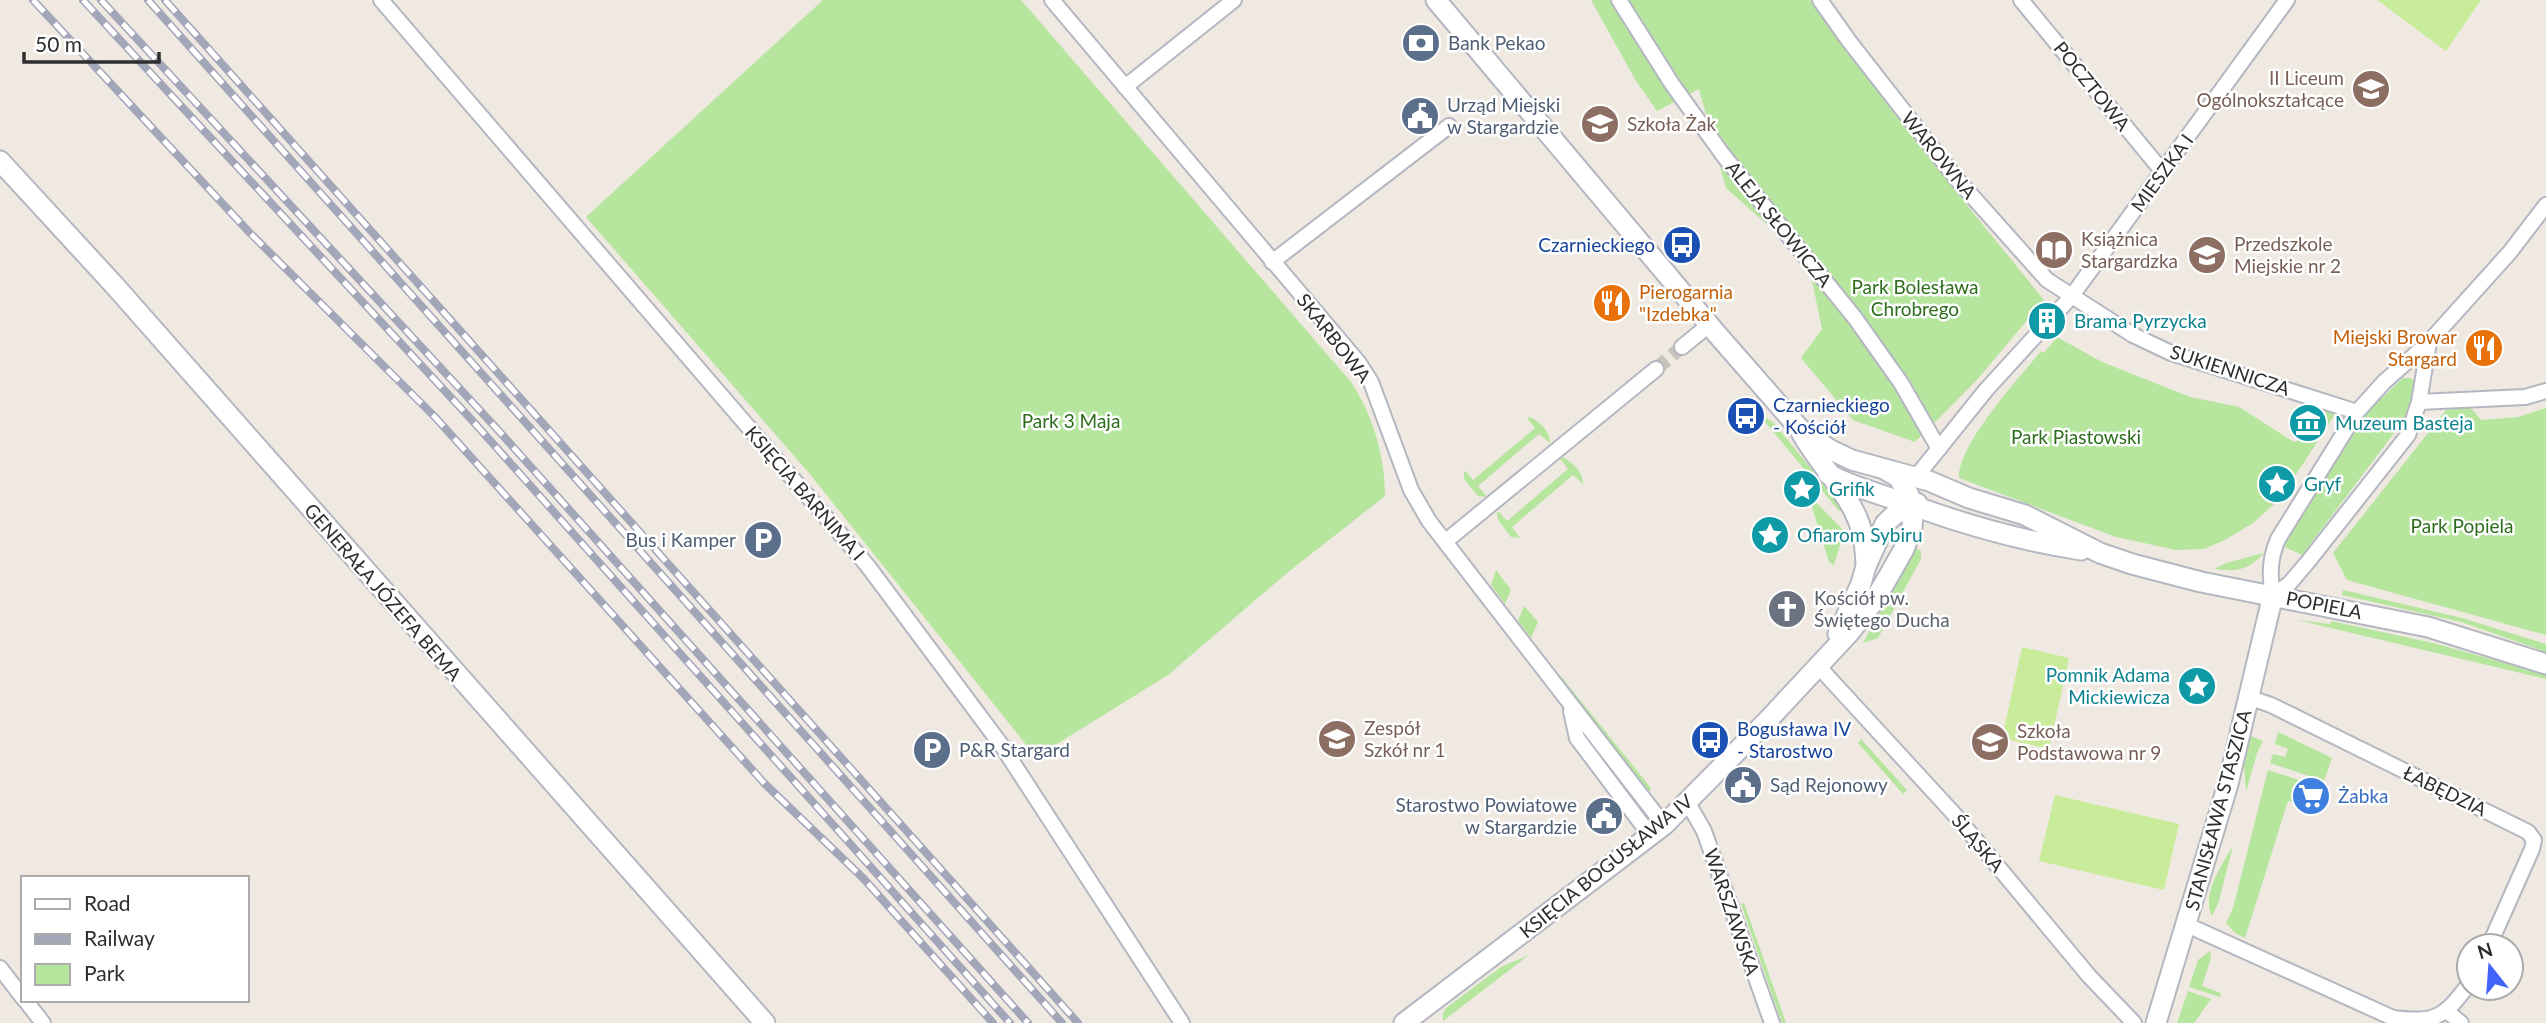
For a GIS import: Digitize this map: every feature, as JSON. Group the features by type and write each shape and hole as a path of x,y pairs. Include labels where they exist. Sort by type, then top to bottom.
{"street":[{"name":"KSIĘCIA BARNIMA I","path":"381,0 881,584 1010,757 1182,1023"},
{"name":"SKARBOWA","path":"1052,0 1342,342 1371,382 1411,490 1429,521 1570,706 1657,830"},
{"path":"1125,87 1234,0"},
{"path":"1436,0 1799,428 1811,451 1859,523 1866,566"},
{"name":"ALEJA SŁOWICZA","path":"1619,0 1672,84 1723,155 1855,318 1901,383 1939,449"},
{"name":"WAROWNA","path":"1820,0 1956,177 2047,280 2071,297"},
{"name":"POCZTOWA","path":"2021,0 2163,172"},
{"name":"MIESZKA I","path":"2059,310 2287,0"},
{"path":"1272,262 1449,126"},
{"name":"GENERAŁA JÓZEFA BEMA","path":"0,161 115,286 765,1023"},
{"path":"2429,342 2419,402 2408,435 2289,584 2273,595 2270,579 2273,550 2278,539 2301,498 2357,412 2384,382 2429,342 2510,252 2546,205"},
{"name":"SUKIENNICZA","path":"2071,297 2133,335 2171,353 2357,412"},
{"path":"1682,347 1709,325"},
{"path":"1916,477 1986,390 2038,333"},
{"path":"1446,541 1656,369"},
{"path":"2419,402 2525,397 2546,391"},
{"name":"POPIELA","path":"1799,428 1829,449 1852,460 1916,477 1969,498 2025,515 2100,553"},
{"path":"1886,470 1902,483 1912,505 1942,496 1969,498"},
{"name":"POPIELA","path":"1828,474 1854,488 2008,537 2100,553 2201,582 2428,627 2546,664"},
{"name":"KSIĘCIA BOGUSŁAWA IV","path":"1404,1023 1657,830 1688,803 1850,632 1872,604 1904,549 1912,527 1912,505"},
{"name":"KSIĘCIA BOGUSŁAWA IV","path":"1820,664 1843,625 1866,566 1888,520 1912,505"},
{"path":"1904,549 1926,528 1953,521"},
{"name":"STANISŁAWA STASZICA","path":"2156,1023 2228,784 2273,595"},
{"name":"ŚLĄSKA","path":"1820,664 1955,816 2089,976 2134,1023"},
{"name":"ŁABĘDZIA","path":"2248,697 2271,705 2528,832 2534,840 2532,849 2495,932"},
{"name":"WARSZAWSKA","path":"1688,803 1703,831 1772,1023"},
{"path":"2187,925 2393,1018 2406,1021 2440,1018 2461,1023"},
{"path":"0,968 21,995"},
{"path":"2440,1018 2455,1000"},
{"path":"26,1002 43,1023"}],"green space":[{"name":"Park 3 Maja","path":"823,0 1021,0 1351,382 1366,408 1376,436 1383,466 1385,496 1287,573 1168,675 1036,757 809,473 586,217"},
{"name":"Park Bolesława Chrobrego","path":"1591,0 1810,0 1895,115 2044,300 1976,381 1915,442 1853,420 1801,358 1822,329 1808,261 1726,188 1699,89 1657,111 1636,81"},
{"path":"2377,0 2481,0 2446,51"},
{"name":"Park Piastowski","path":"2057,337 2102,362 2190,397 2239,407 2294,442 2315,432 2311,403 2337,411 2281,498 2253,523 2225,540 2204,549 2176,550 2116,537 1959,478 1961,464 1968,448 1991,412 2041,351 2044,353"},
{"path":"2403,378 2411,378 2415,382 2407,416 2302,555 2285,547 2290,533 2365,414"},
{"name":"Park Popiela","path":"2471,408 2481,420 2518,417 2546,408 2546,635 2347,580 2333,553 2447,409"},
{"path":"1756,411 1774,423 1844,509 1839,511"},
{"path":"1527,418 1544,427 1550,443 1539,434 1478,486 1487,497 1478,496 1464,479 1464,472 1473,480 1535,428"},
{"path":"1562,457 1577,468 1583,484 1573,475 1512,527 1520,538 1511,537 1498,520 1497,512 1507,521 1513,516 1568,469 1560,459"},
{"path":"1808,494 1844,531 1834,565 1829,562"},
{"path":"1916,548 1921,551 1921,559 1878,638 1863,643"},
{"path":"2264,553 2242,568 2214,569 2226,563"},
{"path":"1496,570 1511,590 1505,604 1491,585"},
{"path":"2343,590 2462,618 2546,644 2546,652 2461,622 2342,595"},
{"path":"1524,606 1538,622 1531,638 1518,621"},
{"path":"2297,620 2330,624 2331,621 2433,643 2546,674 2546,679"},
{"path":"2022,647 2069,658 2049,749 2002,738"},
{"path":"1560,675 1651,788 1649,794 1563,682"},
{"path":"2278,732 2332,758 2324,781 2270,763 2273,754 2285,757 2288,749 2275,744"},
{"path":"2251,736 2263,741 2246,792 2244,765"},
{"path":"1861,739 1907,790 1903,794 1858,743"},
{"path":"2268,770 2299,780 2292,802 2288,801 2245,938 2235,933 2226,923 2233,908"},
{"path":"2055,795 2179,824 2164,890 2039,861"},
{"path":"2233,846 2218,904 2212,916 2209,907 2211,889"},
{"path":"1744,903 1786,1023 1782,1023 1741,904"},
{"path":"2210,951 2211,958 2202,986 2221,993 2220,997 2189,987 2198,960"},
{"path":"1529,955 1443,1021 1446,1008 1501,967"},
{"path":"2188,991 2211,999 2194,1023 2177,1023"}],"tunnel":[{"path":"2038,333 2059,310"},
{"path":"1656,369 1682,347"}],"railway":[{"path":"33,0 249,232 435,417 765,784 863,878 993,1023"},
{"path":"83,0 470,418 1010,1023"},
{"path":"101,0 498,430 1028,1023"},
{"path":"148,0 1062,1023"},
{"path":"165,0 1078,1023"}],"place":[{"name":"Bank Pekao","path":"1421,43"},
{"name":"II Liceum Ogólnokształcące","path":"2371,89"},
{"name":"Urząd Miejski w Stargardzie","path":"1420,116"},
{"name":"Szkoła Żak","path":"1600,124"},
{"name":"Czarnieckiego","path":"1682,245"},
{"name":"Książnica Stargardzka","path":"2054,250"},
{"name":"Przedszkole Miejskie nr 2","path":"2207,255"},
{"name":"Pierogarnia \"Izdebka\"","path":"1612,303"},
{"name":"Brama Pyrzycka","path":"2047,321"},
{"name":"Miejski Browar Stargard","path":"2484,348"},
{"name":"Czarnieckiego - Kościół","path":"1746,416"},
{"name":"Muzeum Basteja","path":"2308,423"},
{"name":"Gryf","path":"2277,484"},
{"name":"Grifik","path":"1802,489"},
{"name":"Ofiarom Sybiru","path":"1770,535"},
{"name":"Bus i Kamper","path":"763,540"},
{"name":"Kościół pw. Świętego Ducha","path":"1787,609"},
{"name":"Pomnik Adama Mickiewicza","path":"2197,686"},
{"name":"Zespół Szkół nr 1","path":"1337,739"},
{"name":"Bogusława IV - Starostwo","path":"1710,740"},
{"name":"Szkoła Podstawowa nr 9","path":"1990,742"},
{"name":"P&R Stargard","path":"932,750"},
{"name":"Sąd Rejonowy","path":"1743,785"},
{"name":"Żabka","path":"2311,796"},
{"name":"Starostwo Powiatowe w Stargardzie","path":"1604,816"}]}
